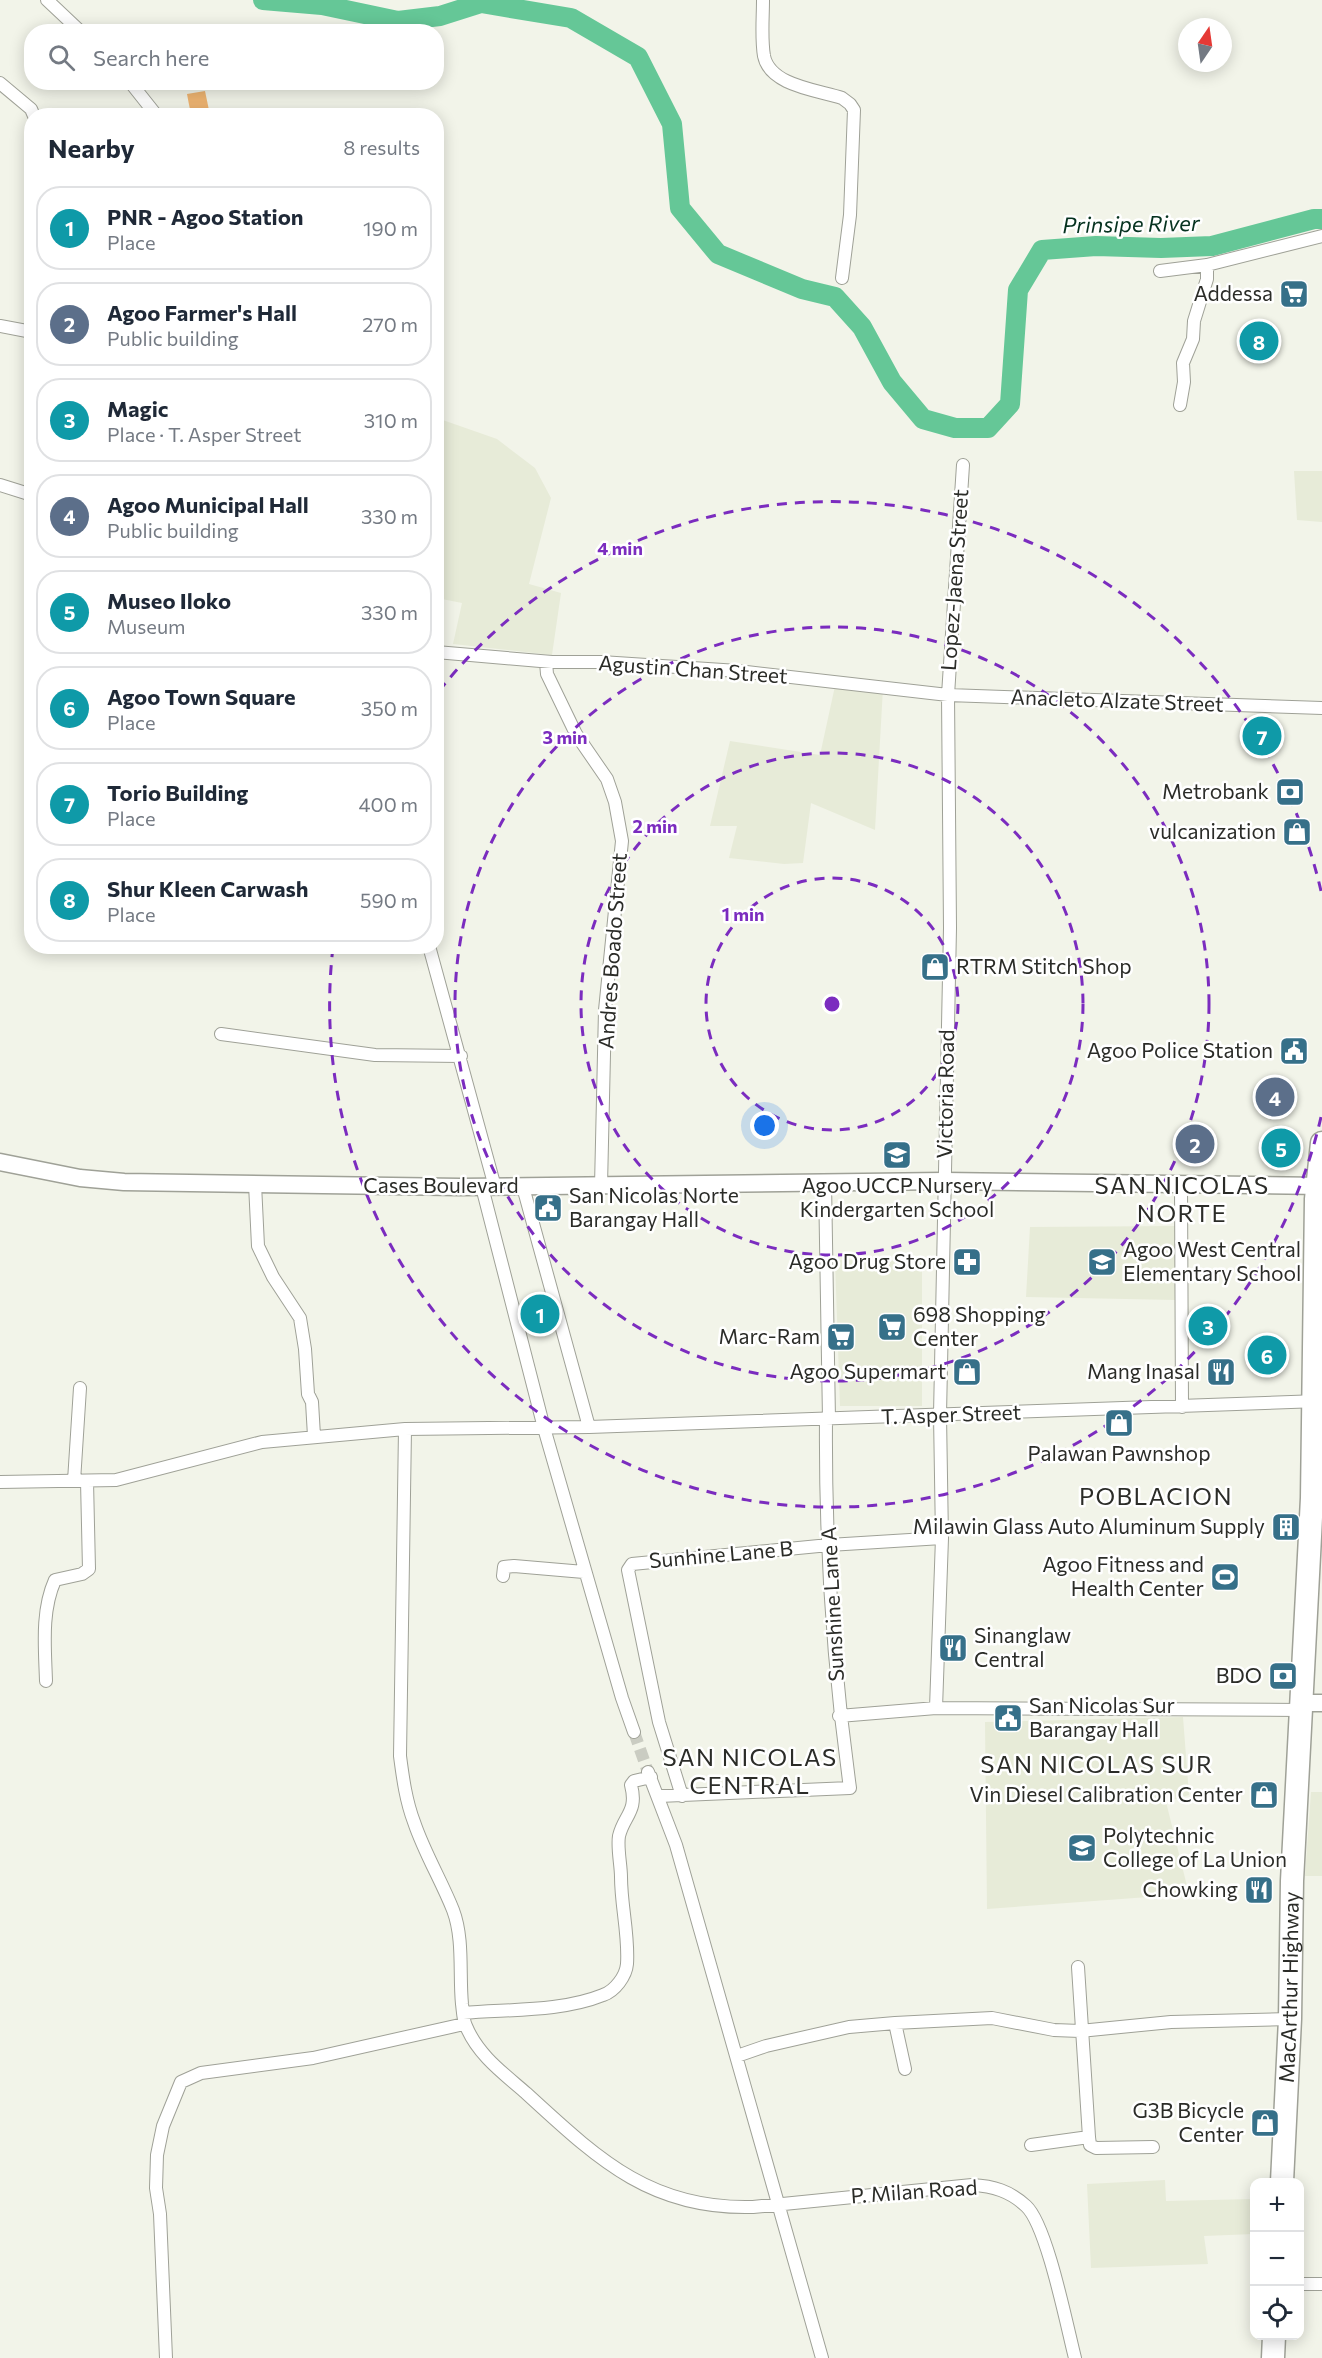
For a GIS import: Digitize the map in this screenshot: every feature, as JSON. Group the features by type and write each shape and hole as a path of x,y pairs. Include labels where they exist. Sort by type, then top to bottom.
{"highway":[{"name":"MacArthur Highway","path":"1282,2178 1290,2019 1292,1881 1309,1705 1312,1498 1318,1401 1319,1186 1322,1143"},
{"path":"1273,2358 1274,2340"}],"street":[{"path":"47,0 72,24"},
{"path":"763,0 764,57 780,79 842,98 854,110 850,215 842,278"},
{"path":"0,83 30,108"},
{"path":"136,90 150,108"},
{"path":"1160,271 1207,265 1322,236"},
{"path":"1180,405 1184,382 1183,363 1193,339 1194,321 1207,279 1207,265"},
{"path":"0,326 24,330"},
{"name":"Lopez-Jaena Street","path":"948,695 963,465"},
{"path":"0,485 24,492"},
{"name":"Agustin Chan Street","path":"444,653 546,662 738,671 948,695"},
{"name":"Andres Boado Street","path":"546,662 547,674 576,734 607,779 615,802 622,841 605,1010 601,1186"},
{"name":"Anacleto Alzate Street","path":"948,695 1322,708"},
{"name":"Victoria Road","path":"936,1708 942,1538 940,1415 950,928 948,695"},
{"path":"431,954 461,1056 488,1187 544,1428 584,1572 634,1732"},
{"path":"221,1034 375,1055 461,1056"},
{"name":"Cases Boulevard","path":"0,1162 106,1182 523,1187 944,1181 1319,1186"},
{"name":"Sunshine Lane A","path":"682,1796 850,1788 839,1716 829,1545 825,1182"},
{"path":"255,1184 258,1246 273,1277 300,1318 308,1394 312,1402 314,1436"},
{"path":"1181,1184 1182,1407"},
{"path":"523,1187 589,1427"},
{"path":"74,1481 80,1388"},
{"name":"T. Asper Street","path":"0,1482 116,1480 262,1442 405,1430 589,1427 1318,1401"},
{"path":"405,1430 400,1756 406,1797 415,1824 454,1912 460,1944 464,2018"},
{"path":"46,1681 45,1631 50,1591 55,1580 82,1574 89,1569 87,1481"},
{"name":"Sunhine Lane B","path":"682,1796 659,1722 628,1570 632,1564 829,1545 942,1538"},
{"path":"503,1576 504,1567 514,1566 584,1572"},
{"path":"839,1716 936,1708 1309,1705"},
{"path":"166,2358 160,2214 156,2188 157,2155 163,2126 181,2082 201,2073 312,2058 464,2018 550,2006 606,1995 620,1983 627,1966 626,1916 621,1884 619,1836 634,1801 631,1785 634,1781 649,1774 676,1845 780,2203 822,2358"},
{"path":"659,1796 682,1796"},
{"path":"1078,1967 1080,2031 1090,2145 1096,2148 1153,2147"},
{"name":"P. Milan Road","path":"464,2018 475,2046 577,2140 613,2167 658,2190 698,2205 719,2208 972,2185 997,2187 1028,2207 1047,2248 1075,2358"},
{"path":"737,2056 766,2046 849,2027 896,2023 992,2018 1054,2030 1080,2031 1171,2022 1290,2019"},
{"path":"896,2023 904,2069"},
{"path":"1031,2145 1089,2137"},
{"path":"1304,2284 1322,2284"}],"shaded area":[{"path":"205,91 209,108 190,108 187,94"},
{"path":"444,420 497,439 535,468 551,498 529,584 561,593 552,655 453,644 462,603 444,599"},
{"path":"1294,471 1322,471 1322,522 1297,520"},
{"path":"835,686 883,688 875,830 811,803 803,863 784,864 729,858 737,826 710,826 730,741 820,755"},
{"name":"Agoo West Central Elementary School","path":"1177,1226 1176,1300 1026,1297 1030,1227"},
{"path":"835,1260 922,1261 922,1406 840,1406"},
{"name":"Polytechnic College of La Union","path":"1183,1717 1189,1795 1166,1802 1189,1894 987,1909 985,1722"},
{"path":"1311,1792 1322,1792 1322,1876 1305,1876"},
{"path":"1165,2180 1166,2201 1250,2199 1250,2234 1204,2236 1208,2264 1091,2268 1087,2184"}],"waterway":[{"name":"Prinsipe River","path":"263,0 322,5 398,21 440,16 481,3 571,18 638,57 672,124 680,208 718,254 802,289 835,297 862,327 892,382 923,419 955,428 988,428 1010,404 1018,290 1042,250 1096,246 1161,248 1212,246 1314,219 1322,219"}],"tunnel":[{"path":"634,1732 648,1772"}],"place":[{"name":"Addessa","path":"1294,294"},
{"name":"Shur Kleen Carwash","path":"1259,341"},
{"name":"Torio Building","path":"1262,736"},
{"name":"Metrobank","path":"1290,792"},
{"name":"vulcanization","path":"1297,832"},
{"name":"RTRM Stitch Shop","path":"935,967"},
{"name":"Agoo Police Station","path":"1294,1051"},
{"name":"Agoo Municipal Hall","path":"1275,1097"},
{"name":"Agoo Farmer's Hall","path":"1195,1144"},
{"name":"Museo Iloko","path":"1281,1148"},
{"name":"Agoo UCCP Nursery Kindergarten School","path":"897,1155"},
{"name":"San Nicolas Norte Barangay Hall","path":"548,1208"},
{"name":"Agoo Drug Store","path":"967,1262"},
{"name":"Agoo West Central Elementary School","path":"1102,1262"},
{"name":"PNR - Agoo Station","path":"540,1314"},
{"name":"Magic","path":"1208,1326"},
{"name":"698 Shopping Center","path":"892,1327"},
{"name":"Marc-Ram","path":"841,1337"},
{"name":"Agoo Town Square","path":"1267,1355"},
{"name":"Agoo Supermart","path":"967,1372"},
{"name":"Mang Inasal","path":"1221,1372"},
{"name":"Palawan Pawnshop","path":"1119,1423"},
{"name":"Milawin Glass Auto Aluminum Supply","path":"1286,1527"},
{"name":"Agoo Fitness and Health Center","path":"1225,1577"},
{"name":"Sinanglaw Central","path":"953,1648"},
{"name":"BDO","path":"1283,1676"},
{"name":"San Nicolas Sur Barangay Hall","path":"1008,1718"},
{"name":"Vin Diesel Calibration Center","path":"1264,1795"},
{"name":"Polytechnic College of La Union","path":"1082,1848"},
{"name":"Chowking","path":"1259,1890"},
{"name":"G3B Bicycle Center","path":"1265,2123"}],"district":[{"name":"SAN NICOLAS NORTE","path":"1182,1200"},
{"name":"POBLACION","path":"1156,1497"},
{"name":"SAN NICOLAS SUR","path":"1097,1765"},
{"name":"SAN NICOLAS CENTRAL","path":"750,1772"}]}
